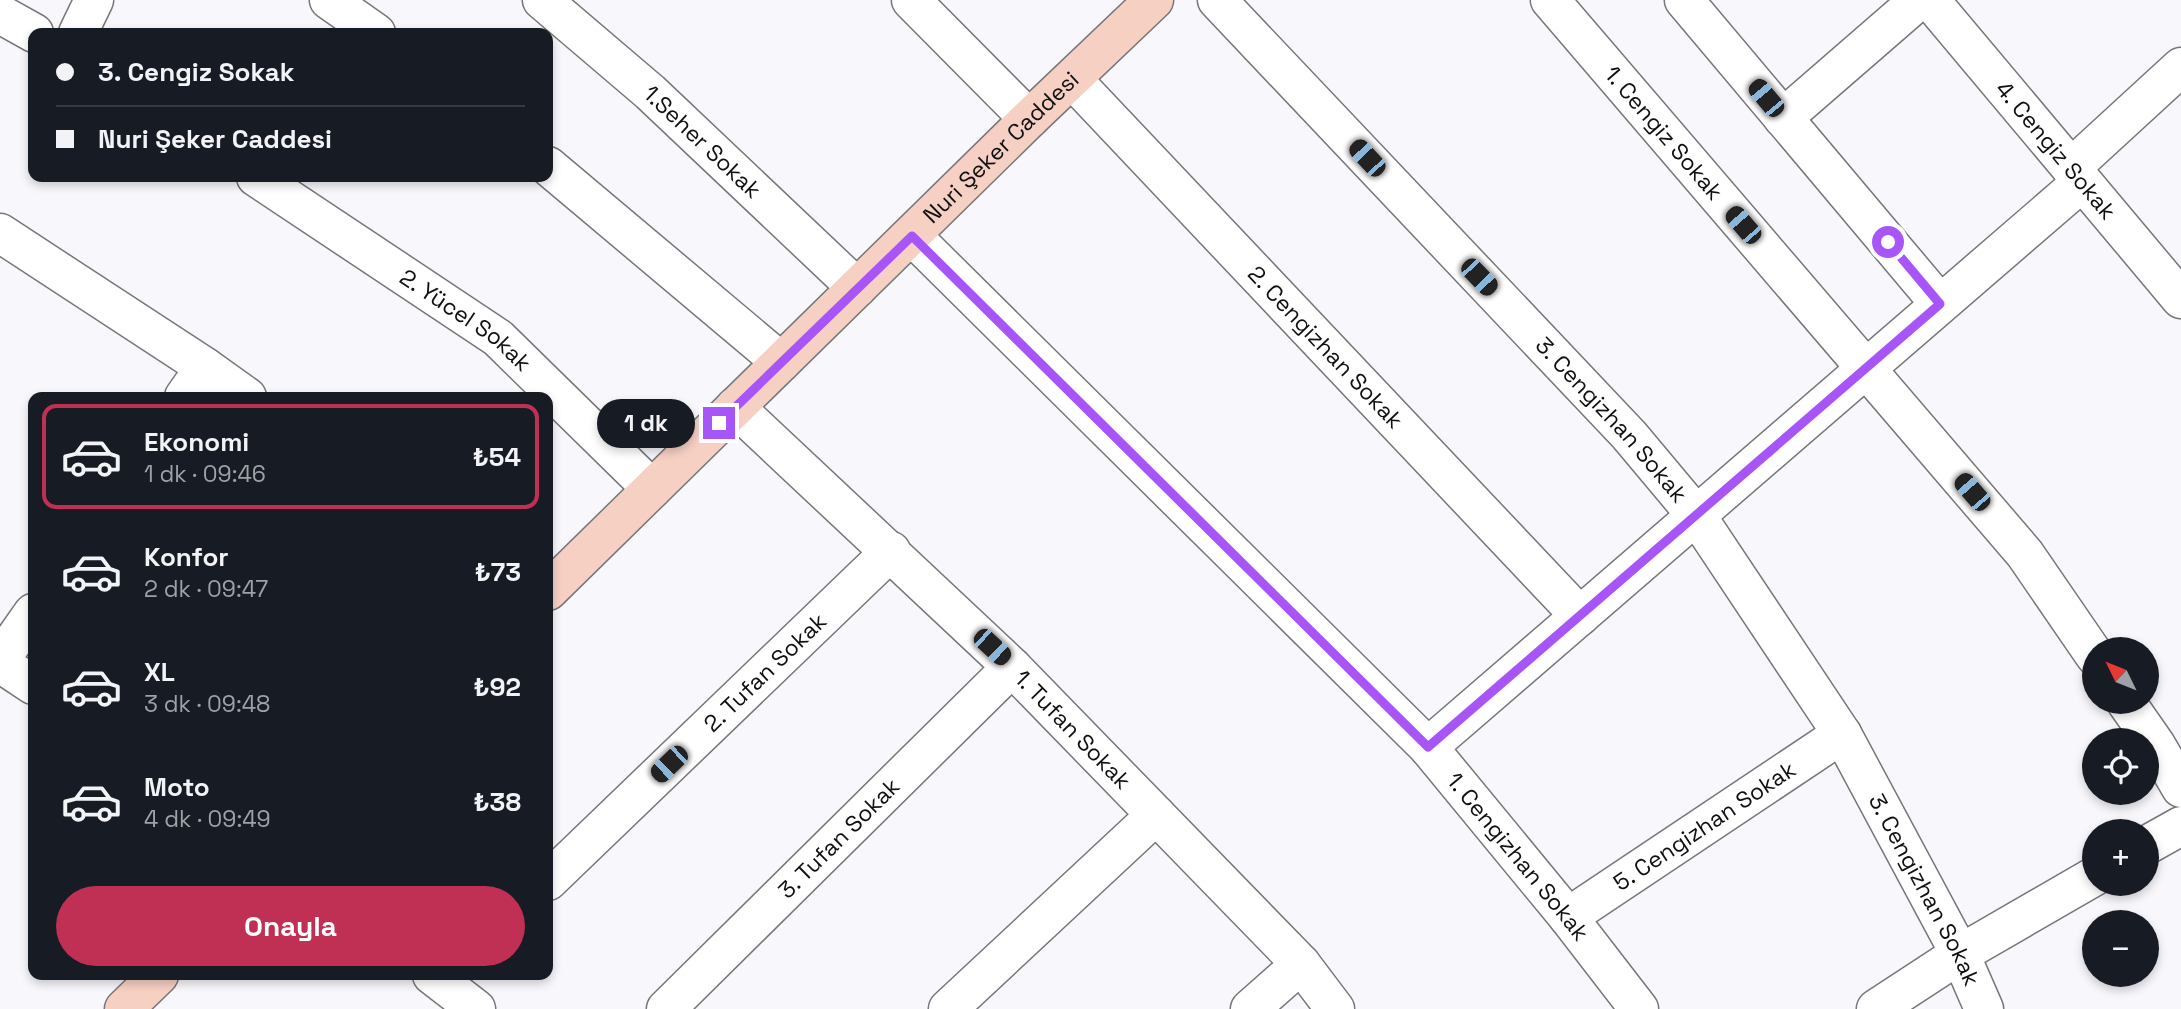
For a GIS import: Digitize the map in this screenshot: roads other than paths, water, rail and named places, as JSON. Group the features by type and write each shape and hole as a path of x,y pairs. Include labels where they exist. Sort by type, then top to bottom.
{"street":[{"path":"80,28 93,0"},
{"path":"329,0 369,28"},
{"name":"1.Seher Sokak","path":"542,0 650,92 857,288"},
{"path":"911,0 1029,119"},
{"name":"Nuri Şeker Caddesi","path":"553,586 1154,0"},
{"name":"3. Cengizhan Sokak","path":"1217,0 1629,435 1696,515 1842,734 1960,954 1984,1009"},
{"name":"1. Cengiz Sokak","path":"1550,0 2025,554 2082,637"},
{"path":"1684,0 1940,304"},
{"path":"1783,118 1919,0"},
{"name":"4. Cengiz Sokak","path":"1930,0 2181,299"},
{"path":"0,13 28,29"},
{"path":"1428,747 1940,304 2076,175 2181,67"},
{"name":"2. Cengizhan Sokak","path":"1072,79 1580,616"},
{"path":"553,170 781,362"},
{"name":"2. Yücel Sokak","path":"264,182 498,338 652,489"},
{"path":"0,233 194,382 229,392"},
{"name":"1. Cengizhan Sokak","path":"912,236 1428,747 1568,917 1639,1009"},
{"name":"1. Tufan Sokak","path":"735,407 1012,667 1301,964 1335,1009"},
{"name":"2. Tufan Sokak","path":"553,876 891,551"},
{"path":"28,620 0,662 28,682"},
{"name":"3. Tufan Sokak","path":"666,1009 1012,667"},
{"path":"2140,714 2168,737 2181,788"},
{"name":"5. Cengizhan Sokak","path":"1568,917 1842,734"},
{"path":"948,1009 1156,815"},
{"path":"2159,838 2181,825"},
{"path":"1876,1009 1960,954 2082,884"},
{"path":"1250,1009 1301,964"},
{"path":"124,1009 154,980"},
{"path":"445,980 476,1009"}]}
